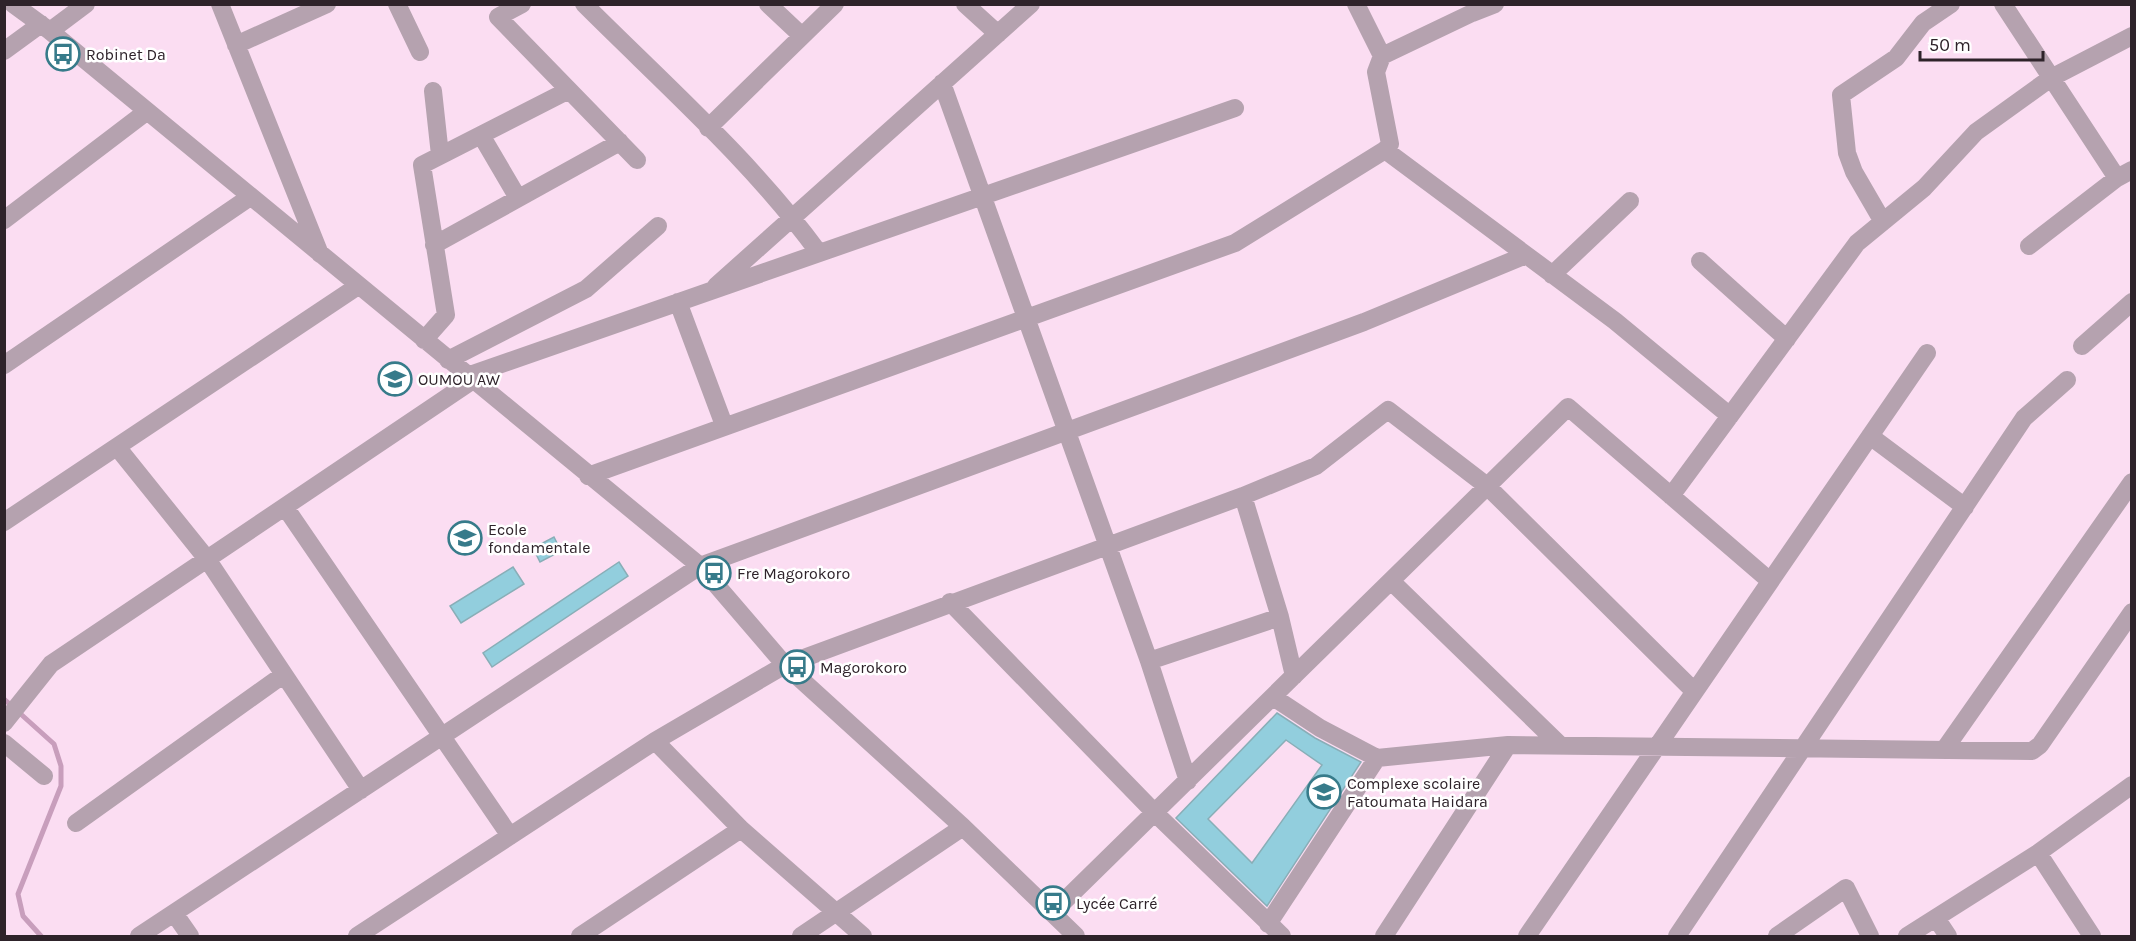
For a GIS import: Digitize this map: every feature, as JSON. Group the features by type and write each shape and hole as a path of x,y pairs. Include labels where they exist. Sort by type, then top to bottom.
{"street":[{"path":"13,4 46,27 146,112 700,566 785,665 963,827 1076,936"},
{"path":"4,51 86,4"},
{"path":"220,4 321,255"},
{"path":"236,45 327,4"},
{"path":"397,4 420,52"},
{"path":"522,4 498,17 637,160"},
{"path":"584,4 792,216 819,253"},
{"path":"768,4 802,36"},
{"path":"708,128 834,4"},
{"path":"965,4 998,34"},
{"path":"710,291 1031,4"},
{"path":"1356,4 1382,56"},
{"path":"588,476 724,425 1235,243 1385,150 1390,144 1376,72 1382,56 1495,4"},
{"path":"1883,222 1854,172 1847,153 1841,94 1896,58 1923,23 1951,4"},
{"path":"2003,4 2051,78 2124,174 2028,246"},
{"path":"1671,496 1857,243 1924,188 1976,132 2051,78 2132,36"},
{"path":"942,83 1108,545 1188,781"},
{"path":"424,340 446,315 422,165 569,90"},
{"path":"434,91 441,155"},
{"path":"4,723 51,664 285,507 470,378 678,302 1235,108"},
{"path":"4,220 146,112"},
{"path":"481,135 518,198"},
{"path":"434,245 620,142"},
{"path":"1385,150 1615,321 1730,416"},
{"path":"4,365 250,197"},
{"path":"1552,275 1630,201"},
{"path":"448,360 586,289 658,226"},
{"path":"139,936 700,566 1364,322 1526,255"},
{"path":"1700,261 1787,339"},
{"path":"4,522 358,286"},
{"path":"678,302 724,425"},
{"path":"2082,346 2132,302"},
{"path":"1527,936 1927,352"},
{"path":"1677,936 2024,418 2067,380"},
{"path":"1053,912 1156,814 1568,407 1770,581"},
{"path":"357,936 655,741 785,665 950,602 1243,496 1316,466 1388,410 1487,486 1694,691"},
{"path":"1870,436 1965,507"},
{"path":"117,447 207,559 361,790"},
{"path":"1944,750 2132,482"},
{"path":"1243,496 1280,617 1294,676"},
{"path":"285,507 510,836"},
{"path":"1390,581 1561,746"},
{"path":"950,602 1156,814 1282,936"},
{"path":"1273,697 1320,728 1377,759 1508,745 2032,751 2040,745 2132,612"},
{"path":"1149,662 1280,617"},
{"path":"76,823 283,675"},
{"path":"655,741 741,829 835,914 863,936"},
{"path":"4,743 44,776"},
{"path":"1384,936 1508,745"},
{"path":"1268,924 1377,759"},
{"path":"1906,936 2038,853 2132,785"},
{"path":"801,936 963,827"},
{"path":"580,936 741,829"},
{"path":"2038,853 2092,936"},
{"path":"1777,936 1846,888 1870,936"},
{"path":"174,913 190,936"},
{"path":"1936,918 1948,936"}],"building":[{"path":"554,537 561,551 540,562 533,548"},
{"path":"619,562 628,576 492,667 483,653"},
{"path":"513,567 524,584 461,623 450,606"},
{"name":"Complexe scolaire Fatoumata Haidara","path":"1277,713 1315,738 1361,762 1267,906 1176,818","holes":["1286,740 1322,765 1252,863 1208,819"]}],"waterway":[{"path":"4,699 54,744 61,766 61,786 18,894 23,916 41,936"}],"place":[{"name":"Robinet Da","path":"63,54"},
{"name":"OUMOU AW","path":"395,379"},
{"name":"Ecole fondamentale","path":"465,538"},
{"name":"Fre Magorokoro","path":"714,573"},
{"name":"Magorokoro","path":"797,667"},
{"name":"Complexe scolaire Fatoumata Haidara","path":"1324,792"},
{"name":"Lycée Carré","path":"1053,903"}]}
